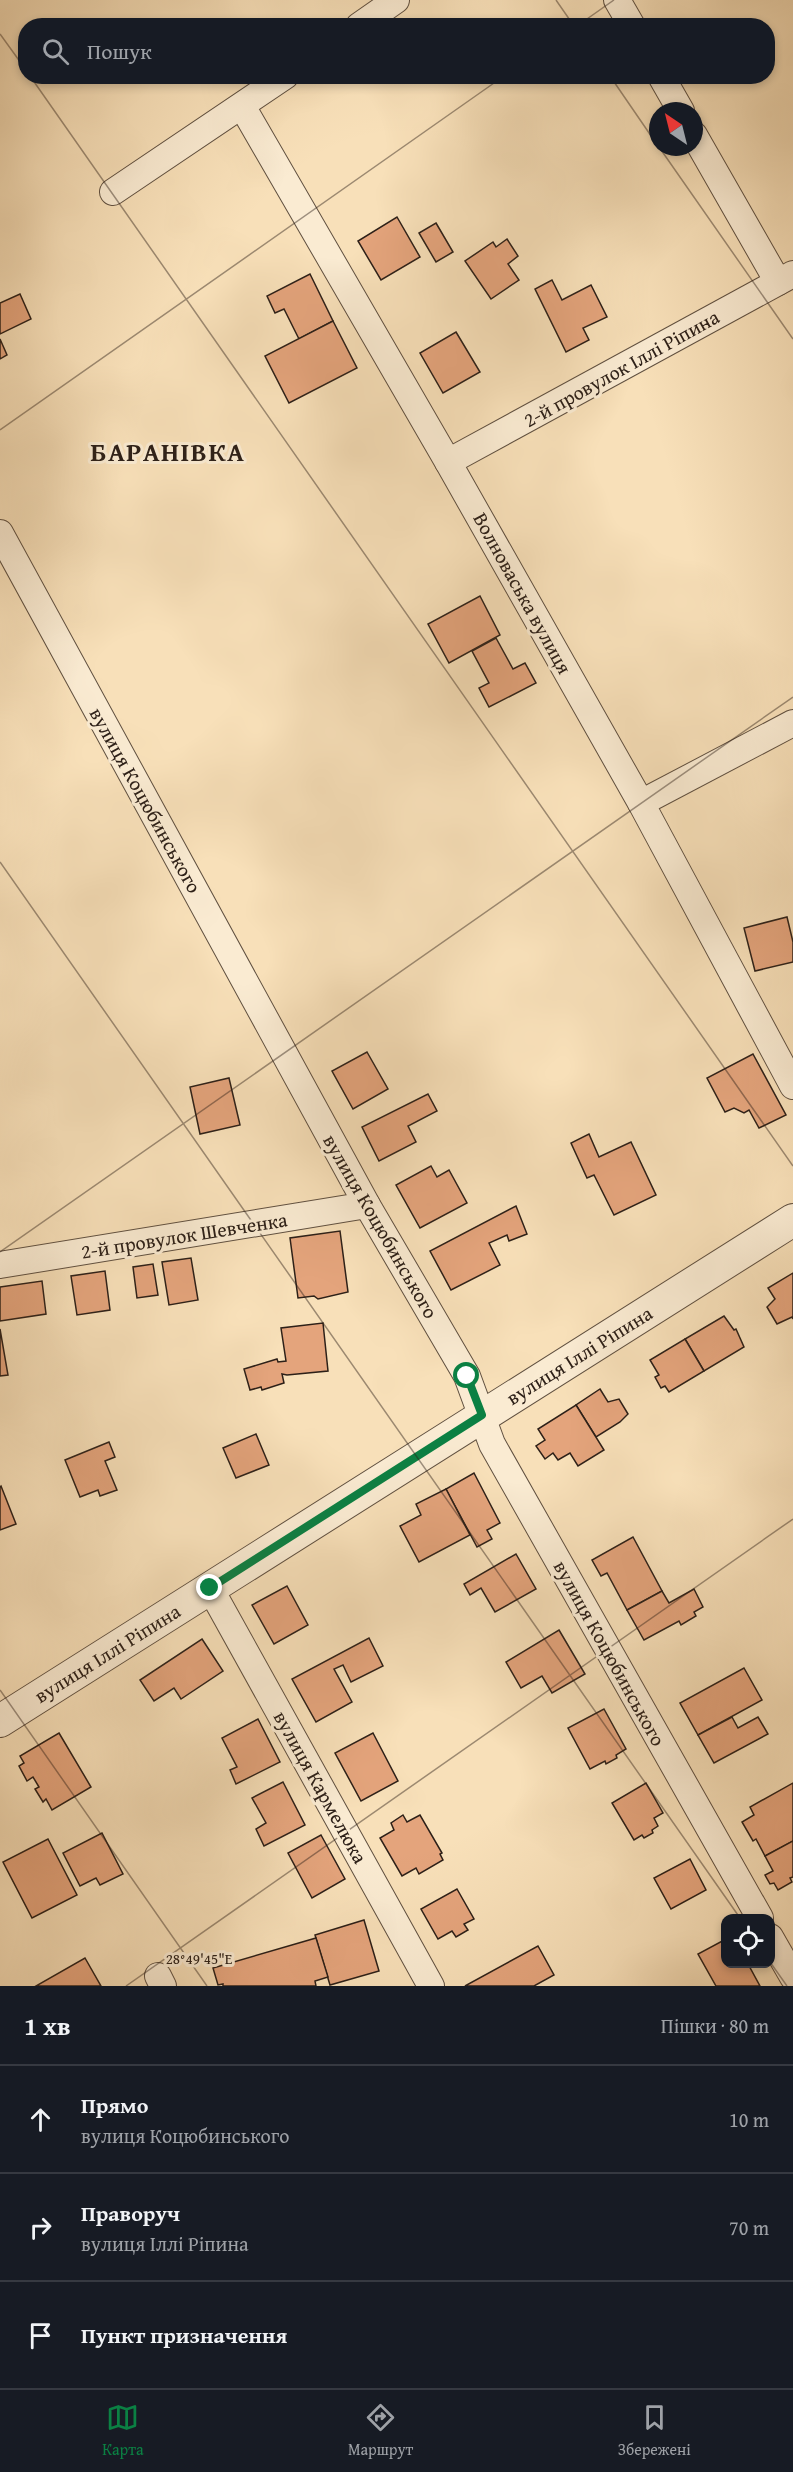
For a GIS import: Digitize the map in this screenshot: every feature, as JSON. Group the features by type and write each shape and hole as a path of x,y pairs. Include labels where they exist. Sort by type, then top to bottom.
{"street":[{"path":"370,18 396,0"},
{"path":"617,0 627,18"},
{"path":"113,192 274,84"},
{"path":"666,84 676,102"},
{"name":"Волноваська вулиця","path":"242,106 641,802 793,1086"},
{"path":"703,149 786,278"},
{"name":"2-й провулок Іллі Ріпина","path":"448,462 786,278"},
{"name":"вулиця Коцюбинського","path":"0,533 367,1205 467,1376 492,1444 758,1914"},
{"path":"641,802 793,723"},
{"name":"2-й провулок Шевченка","path":"0,1265 367,1205"},
{"name":"вулиця Іллі Ріпина","path":"0,1721 793,1220"},
{"name":"вулиця Кармелюка","path":"210,1588 431,1986"},
{"path":"775,1944 793,1977"}],"building":[{"path":"397,217 420,257 381,280 358,241"},
{"path":"436,223 453,252 436,262 419,233"},
{"path":"507,239 518,256 508,264 519,280 491,299 465,261 493,242 496,247"},
{"path":"310,274 333,321 299,339 284,309 275,313 267,296"},
{"path":"552,280 562,300 591,285 607,317 583,328 589,340 566,352 535,289"},
{"path":"20,294 31,319 0,334 0,303"},
{"path":"333,321 357,368 289,403 265,356"},
{"path":"456,332 480,372 443,393 420,353"},
{"path":"0,339 7,355 0,359"},
{"path":"480,596 500,635 449,663 428,624"},
{"path":"496,638 513,669 525,663 536,683 489,707 479,688 489,683 472,651"},
{"path":"787,917 793,942 793,962 755,971 744,928"},
{"path":"367,1052 388,1089 353,1109 332,1071"},
{"path":"753,1054 786,1115 759,1128 749,1110 744,1113 734,1108 725,1112 707,1078"},
{"path":"229,1078 240,1125 200,1134 190,1087"},
{"path":"428,1094 437,1111 408,1126 416,1142 379,1161 362,1127"},
{"path":"589,1134 599,1157 631,1142 656,1195 614,1215 594,1175 587,1178 571,1143"},
{"path":"431,1166 437,1177 449,1170 467,1203 420,1228 396,1185"},
{"path":"516,1206 527,1234 509,1241 507,1235 489,1243 500,1265 451,1290 430,1251"},
{"path":"340,1231 348,1292 318,1299 314,1296 298,1298 290,1238"},
{"path":"191,1258 198,1300 169,1305 162,1262"},
{"path":"153,1264 158,1295 137,1298 133,1267"},
{"path":"105,1271 110,1310 77,1315 71,1276"},
{"path":"793,1273 793,1319 792,1317 777,1324 767,1307 775,1299 768,1288"},
{"path":"42,1281 46,1314 0,1321 0,1287"},
{"path":"724,1316 734,1330 736,1329 744,1347 704,1371 685,1339"},
{"path":"323,1323 328,1371 282,1374 284,1383 262,1390 261,1387 250,1390 244,1369 277,1359 278,1362 286,1361 281,1328"},
{"path":"0,1329 8,1375 0,1376"},
{"path":"685,1339 704,1371 669,1392 665,1386 661,1388 655,1377 659,1375 650,1360"},
{"path":"600,1389 608,1402 619,1399 628,1414 620,1422 596,1437 576,1405"},
{"path":"576,1405 604,1450 578,1466 570,1453 558,1460 553,1453 545,1459 536,1446 545,1440 538,1429"},
{"path":"256,1434 269,1465 236,1478 223,1448"},
{"path":"109,1442 115,1457 105,1461 117,1490 100,1496 98,1490 80,1497 65,1460"},
{"path":"474,1473 500,1523 487,1530 492,1539 477,1547 446,1489"},
{"path":"0,1487 16,1524 0,1530"},
{"path":"446,1489 470,1535 419,1562 400,1526 421,1515 416,1504"},
{"path":"633,1537 662,1591 627,1610 607,1573 601,1576 592,1560"},
{"path":"516,1554 536,1589 495,1612 481,1588 470,1595 464,1584"},
{"path":"287,1586 308,1625 274,1644 252,1605"},
{"path":"694,1589 703,1607 694,1612 696,1616 681,1625 679,1621 644,1640 627,1610 662,1591 669,1603"},
{"path":"559,1630 585,1674 552,1693 542,1676 521,1688 506,1662"},
{"path":"369,1638 383,1666 351,1682 343,1665 334,1669 352,1702 316,1722 292,1679"},
{"path":"202,1639 223,1671 181,1699 174,1688 154,1701 140,1680"},
{"path":"744,1668 762,1700 698,1735 680,1703"},
{"path":"604,1709 626,1749 616,1755 617,1758 590,1769 568,1728"},
{"path":"732,1717 738,1728 758,1717 768,1734 714,1763 698,1735"},
{"path":"258,1719 280,1762 236,1784 230,1770 237,1767 222,1738"},
{"path":"59,1733 91,1787 52,1810 46,1799 43,1802 35,1789 39,1787 33,1777 27,1781 19,1766 24,1763 20,1756"},
{"path":"373,1733 398,1781 361,1801 335,1753"},
{"path":"283,1782 305,1825 264,1846 256,1829 266,1823 252,1798"},
{"path":"646,1783 663,1813 654,1818 658,1826 652,1830 653,1833 644,1838 642,1835 634,1840 612,1803"},
{"path":"793,1783 793,1841 765,1856 756,1839 753,1841 742,1822 754,1815 750,1807"},
{"path":"403,1815 407,1822 420,1815 442,1853 440,1854 443,1860 419,1874 416,1868 402,1876 380,1838 394,1830 391,1823"},
{"path":"102,1833 123,1874 100,1885 96,1878 80,1886 63,1853"},
{"path":"321,1835 345,1879 312,1898 288,1853"},
{"path":"48,1839 77,1895 32,1918 3,1862"},
{"path":"793,1841 793,1877 790,1878 792,1882 778,1890 774,1883 770,1884 765,1875 773,1871 765,1856"},
{"path":"690,1859 706,1890 671,1909 654,1878"},
{"path":"457,1889 474,1919 464,1924 468,1930 456,1937 452,1931 438,1939 421,1909"},
{"path":"364,1920 379,1971 330,1985 315,1935"},
{"path":"316,1938 328,1977 315,1981 316,1986 218,1985 213,1968"},
{"path":"721,1942 721,1968 750,1968 760,1986 716,1986 698,1954"},
{"path":"538,1946 554,1975 534,1986 465,1986"},
{"path":"85,1958 101,1986 36,1986"}],"district":[{"name":"БАРАНІВКА","path":"168,451"}],"route":[{"path":"210,1588 482,1415 467,1376"}]}
